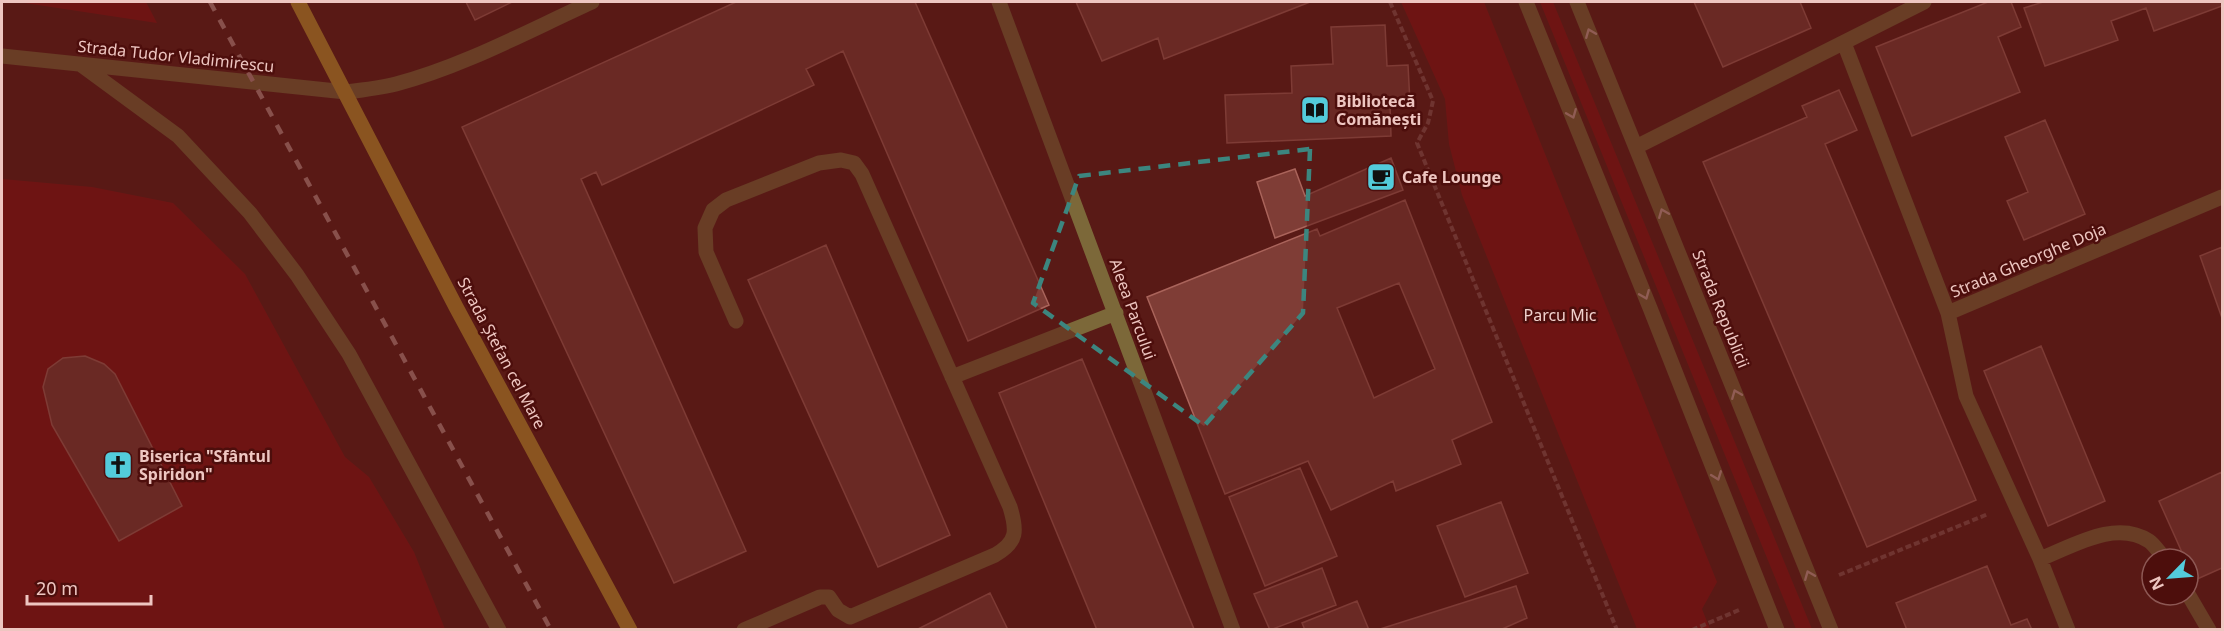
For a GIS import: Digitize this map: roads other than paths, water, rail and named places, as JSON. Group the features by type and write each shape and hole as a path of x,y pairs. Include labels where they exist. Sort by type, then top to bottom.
{"main road":[{"path":"298,2 346,92"},
{"name":"Strada Ștefan cel Mare","path":"346,92 456,307 630,630"}],"street":[{"path":"346,92 393,85 423,76 468,59 592,2"},
{"name":"Aleea Parcului","path":"999,2 1233,630"},
{"path":"1526,2 1777,630"},
{"name":"Strada Republicii","path":"1577,2 1831,630"},
{"path":"1636,147 1924,2"},
{"name":"Strada Gheorghe Doja","path":"1844,43 1948,313 2223,197"},
{"name":"Strada Tudor Vladimirescu","path":"4,61 80,64 346,92"},
{"path":"80,64 178,136 250,213 297,275 349,354 499,630"},
{"path":"736,321 706,252 705,228 713,210 726,200 819,164 841,160 854,163 862,174 1010,507 1015,524 1014,537 1007,548 995,555 850,617 838,610 829,597 820,597 744,630"},
{"path":"952,377 1116,313"},
{"path":"1948,313 1966,396 2040,559 2068,630"},
{"path":"2040,559 2096,536 2125,532 2150,541 2155,547"},
{"path":"2196,607 2209,630"}],"railway":[{"path":"210,2 551,630"}],"place":[{"name":"Bibliotecă Comănești","path":"1315,110"},
{"name":"Cafe Lounge","path":"1381,177"},
{"name":"Biserica \"Sfântul Spiridon\"","path":"118,465"}],"park label":[{"name":"Parcu Mic","path":"1560,315"}]}
